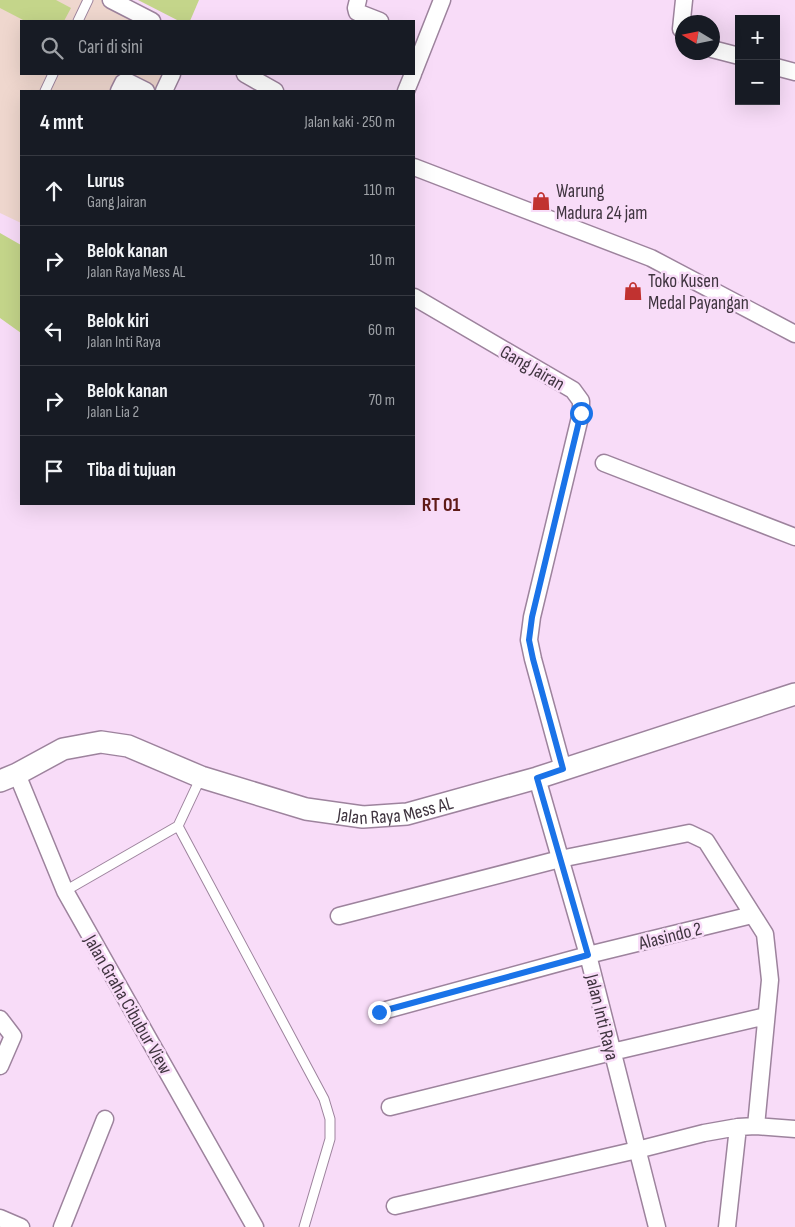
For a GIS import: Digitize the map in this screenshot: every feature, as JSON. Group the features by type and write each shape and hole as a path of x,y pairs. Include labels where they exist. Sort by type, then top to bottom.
{"street":[{"path":"111,0 150,20"},
{"path":"358,0 357,12 377,20"},
{"path":"415,62 420,37 442,0"},
{"path":"682,15 684,0"},
{"path":"720,51 735,55"},
{"path":"780,68 795,72"},
{"path":"164,90 172,75"},
{"path":"247,75 273,90"},
{"path":"406,90 412,75"},
{"path":"120,90 126,81 144,90"},
{"path":"415,167 650,258 795,334"},
{"name":"Gang Jairan","path":"415,298 573,390 581,401 581,413 532,617 529,640 563,769"},
{"path":"604,464 795,537"},
{"name":"Jalan Raya Mess AL","path":"8,778 64,749 101,742 128,746 201,776 306,809 363,817 407,814 537,778 795,694"},
{"name":"Jalan Graha Cibubur View","path":"8,778 65,891 255,1227"},
{"name":"Jalan Inti Raya","path":"537,778 588,955 657,1227"},
{"path":"339,916 560,859 689,832 706,841 765,934 770,980 756,1126"},
{"name":"Alasindo 2","path":"379,1012 588,955 752,915"},
{"path":"390,1107 766,1016"},
{"path":"0,1019 13,1036 0,1066"},
{"path":"62,1227 105,1119"},
{"path":"395,1206 704,1133 756,1126 795,1129"},
{"path":"727,1227 738,1127"},
{"path":"0,1218 21,1227"}],"lane":[{"path":"78,20 88,0"},
{"path":"45,90 53,75"},
{"path":"65,891 178,826 201,776"},
{"path":"178,826 324,1099 330,1119 330,1139 304,1227"}],"shaded area":[{"path":"0,0 102,0 138,20 20,20 20,75 165,75 158,90 124,76 117,90 20,90 20,223 0,213"}],"green space":[{"path":"0,0 56,0 71,8 65,20 23,20 0,8"},
{"path":"138,0 199,0 190,20 177,20"},
{"path":"0,233 20,244 20,332 0,318"}],"place":[{"name":"Warung Madura 24 jam","path":"541,201"},
{"name":"Toko Kusen Medal Payangan","path":"633,291"}],"district":[{"name":"RT 01","path":"441,504"}],"route":[{"path":"379,1012 588,955 537,778 563,769 529,640 532,617 581,413"}]}
